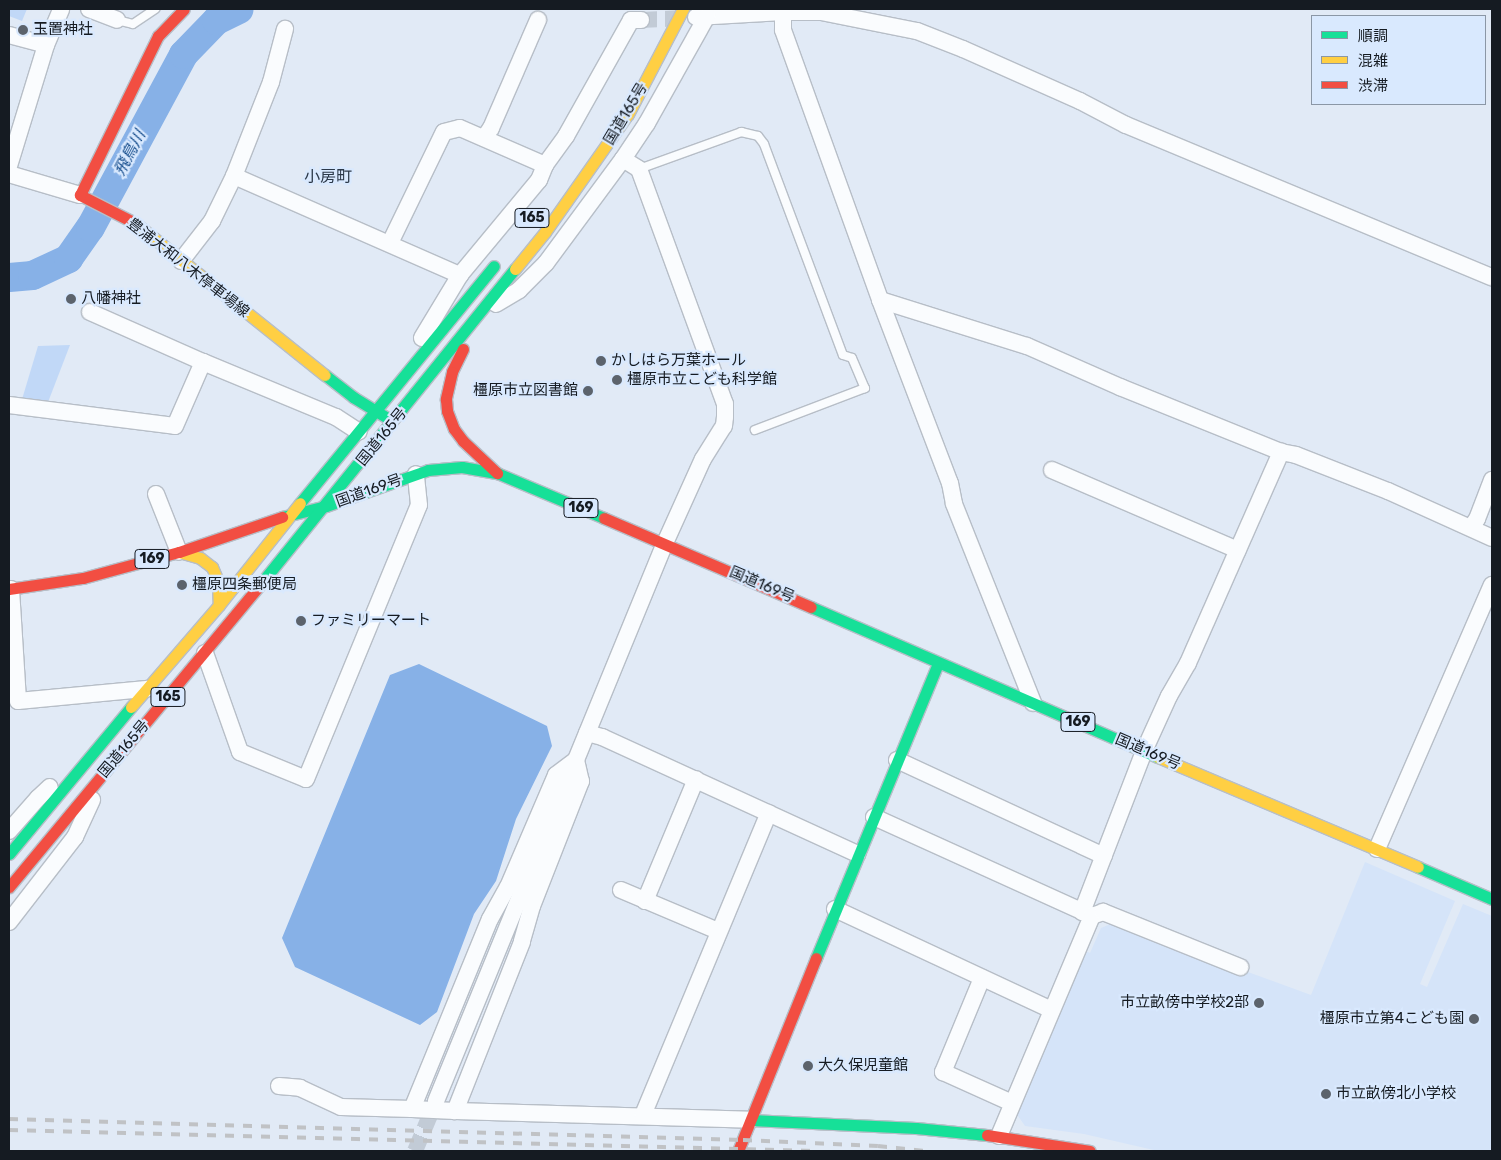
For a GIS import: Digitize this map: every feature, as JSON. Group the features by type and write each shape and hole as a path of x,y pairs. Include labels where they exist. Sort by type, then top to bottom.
{"main road":[{"path":"83,197 151,49 158,36 184,9"},
{"name":"国道165号","path":"9,887 326,506 551,224 606,148 651,73 695,14"},
{"name":"豊浦大和八木停車場線","path":"83,197 113,214 134,223 353,397 394,422"},
{"name":"国道165号","path":"9,854 92,753 219,605 291,514 502,257"},
{"path":"480,314 452,372 446,399 447,411 454,429 463,441 497,473"},
{"name":"国道169号","path":"10,589 83,578 179,552 291,514 326,506 428,470 462,467 497,473 665,543 938,663 1492,899"},
{"path":"179,552 200,558 212,566 218,581 219,605"},
{"path":"738,1151 835,910 938,663"},
{"path":"751,1120 916,1128 999,1136 1090,1151"}],"street":[{"path":"9,166 46,45 61,9"},
{"path":"89,9 117,20"},
{"path":"783,12 783,30 880,300 950,483 954,504 1033,702"},
{"path":"480,314 518,290 546,263 623,159 647,123 695,14 783,12 838,14 917,31 1080,101 1126,125 1492,277"},
{"path":"484,138 538,20"},
{"path":"407,372 413,353 460,275 539,180 545,165 566,136 631,20 641,20"},
{"path":"181,262 212,221 234,176 271,82 285,28"},
{"path":"9,36 46,45"},
{"path":"390,243 444,132 460,128 545,165"},
{"path":"436,1101 665,543 703,459 724,426 725,404 639,169 623,159"},
{"path":"9,174 83,197"},
{"path":"234,176 460,275"},
{"path":"880,300 1028,346 1120,387 1281,452 1342,473 1471,527 1492,538"},
{"path":"90,312 203,362 336,417 359,432"},
{"path":"9,405 175,426 203,362"},
{"path":"999,1136 1052,1010 1087,914 1104,856 1144,751 1169,696 1188,664 1281,452"},
{"path":"1052,470 1238,550"},
{"path":"205,653 240,752 306,779 419,505 416,474"},
{"path":"1471,527 1477,518 1492,480"},
{"path":"156,494 179,552"},
{"path":"1377,849 1492,585"},
{"path":"10,589 18,701 146,689"},
{"path":"587,733 602,737 858,854"},
{"path":"9,830 38,798 92,753"},
{"path":"412,1109 490,919 508,887 556,775 576,760"},
{"path":"455,1111 522,942 532,906 581,781 576,760"},
{"path":"897,760 1104,856"},
{"path":"9,922 75,837 108,767"},
{"path":"646,901 696,779"},
{"path":"643,1115 769,813"},
{"path":"874,817 1087,914 1103,912 1240,967"},
{"path":"621,890 718,932"},
{"path":"835,910 1052,1010"},
{"path":"982,978 943,1072 1012,1103"},
{"path":"279,1086 300,1088 340,1107 643,1115 751,1120"}],"lane":[{"path":"117,20 133,24 155,9"},
{"path":"639,169 741,132 758,136 764,144 843,355 852,358 865,388 755,430"}],"shaded area":[{"path":"9,9 27,9 22,21 9,16"},
{"path":"70,345 45,410 20,406 38,346"},
{"path":"1365,862 1455,901 1420,984 1427,987 1463,904 1492,916 1492,1151 1158,1151 1084,1134 1025,1126 1016,1113 1086,951 1090,953 1101,928 1113,923 1311,995"}],"water":[{"path":"419,664 547,726 552,746 516,819 496,881 474,914 437,1012 420,1025 295,967 282,938 390,675"}],"waterway":[{"name":"飛鳥川","path":"9,277 32,275 68,258 90,227 183,54 216,20 239,9"}],"tunnel":[{"path":"641,20 684,18"},
{"path":"415,1151 436,1101"}],"railway":[{"path":"9,1119 743,1140 878,1146 925,1151"},
{"path":"9,1130 816,1151"}],"traffic: fast":[{"path":"300,503 494,266"},
{"path":"258,587 515,269"},
{"path":"325,375 353,397 389,419"},
{"path":"282,517 326,506 428,470 462,467 497,473 604,518"},
{"path":"811,607 1158,757"},
{"path":"816,958 938,663"},
{"path":"9,854 131,707"},
{"path":"1418,867 1492,899"},
{"path":"751,1120 916,1128 987,1135"}],"traffic: slow":[{"path":"515,269 545,232 628,114 683,9"},
{"path":"135,223 325,375"},
{"path":"131,707 219,605 300,503"},
{"path":"179,552 200,558 212,567 218,581 219,605"},
{"path":"1158,757 1418,867"}],"traffic: jam":[{"path":"135,223 80,195 158,36 184,9"},
{"path":"463,349 452,372 446,399 447,411 454,429 463,441 497,473"},
{"path":"9,589 83,578 179,552 282,517"},
{"path":"604,518 811,607"},
{"path":"9,887 258,587"},
{"path":"738,1151 816,958"},
{"path":"987,1135 1090,1151"}],"place":[{"name":"玉置神社","path":"23,30"},
{"name":"八幡神社","path":"71,299"},
{"name":"かしはら万葉ホール","path":"601,361"},
{"name":"橿原市立こども科学館","path":"617,380"},
{"name":"橿原市立図書館","path":"588,391"},
{"name":"橿原四条郵便局","path":"182,585"},
{"name":"ファミリーマート","path":"301,621"},
{"name":"市立畝傍中学校2部","path":"1259,1003"},
{"name":"橿原市立第4こども園","path":"1474,1019"},
{"name":"大久保児童館","path":"808,1066"},
{"name":"市立畝傍北小学校","path":"1326,1094"}],"district":[{"name":"小房町","path":"328,177"}]}
